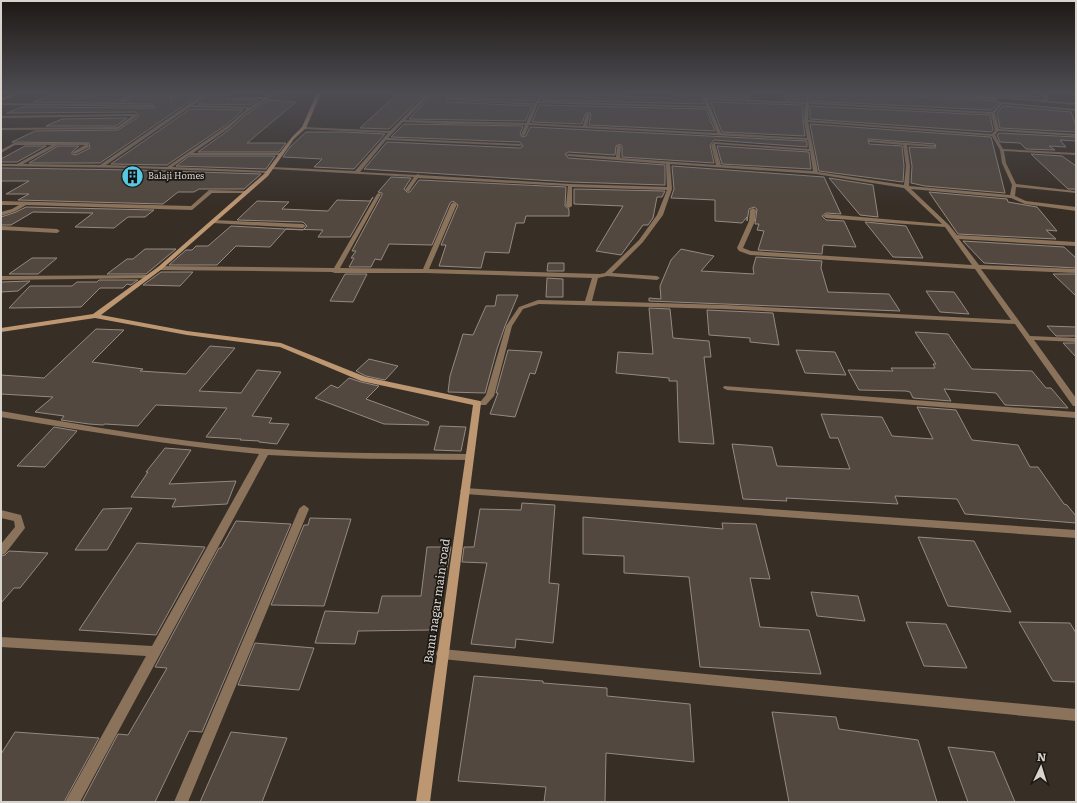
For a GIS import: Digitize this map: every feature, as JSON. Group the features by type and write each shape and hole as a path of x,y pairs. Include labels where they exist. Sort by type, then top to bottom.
{"street":[{"path":"100,167 153,130"},
{"path":"168,168 223,130"},
{"path":"95,316 160,268 248,192 270,170 293,138 301,130"},
{"path":"358,130 392,132"},
{"path":"523,135 525,130"},
{"path":"663,130 810,139"},
{"path":"808,130 816,173"},
{"path":"933,130 993,135"},
{"path":"993,135 996,130"},
{"path":"1004,130 1076,135"},
{"path":"357,172 392,132"},
{"path":"993,135 1002,150 1004,163 1014,185 1012,197"},
{"path":"386,139 520,146"},
{"path":"870,141 933,146"},
{"path":"719,166 713,145 714,143 812,150"},
{"path":"1,152 14,144 87,144 87,146 75,153"},
{"path":"17,165 58,144"},
{"path":"905,144 908,166 906,187"},
{"path":"619,146 618,156 620,159"},
{"path":"1002,150 1076,154"},
{"path":"187,154 282,154"},
{"path":"568,155 816,173 906,187 1012,197 1025,202 1076,209"},
{"path":"607,274 642,241 660,215 670,188 668,163"},
{"path":"1,165 357,172 670,188"},
{"path":"407,190 418,175"},
{"path":"569,206 570,184"},
{"path":"1014,185 1076,192"},
{"path":"906,187 947,226 975,267 1076,404"},
{"path":"1,203 192,208 211,191 248,192"},
{"path":"335,271 379,194"},
{"path":"1,214 14,210 25,203"},
{"path":"425,271 454,204"},
{"path":"753,210 752,221 740,248 741,250 750,253 975,267 1076,271"},
{"path":"826,216 947,226"},
{"path":"214,222 303,226"},
{"path":"1,228 57,230"},
{"path":"955,237 1076,244"},
{"path":"160,268 425,271 595,277 607,274 657,278"},
{"path":"1,278 148,277"},
{"path":"588,304 595,277"},
{"path":"1,330 95,316 187,333 281,345 364,379 476,403 483,402 490,396 509,326 521,308 538,302 725,307 1016,322"},
{"path":"1028,338 1076,340"},
{"path":"727,388 1076,415"},
{"name":"Banu nagar main road","path":"423,802 476,403"},
{"path":"1,414 102,432 265,452 329,455 469,457"},
{"path":"72,802 265,452"},
{"path":"464,491 1076,534"},
{"path":"181,802 304,509"},
{"path":"1,514 18,518 20,528 1,551"},
{"path":"1,642 155,651"},
{"path":"442,654 1076,715"}],"building":[{"path":"147,130 100,163 29,163 58,146 79,146 72,152 72,154 76,155 90,148 89,143 12,142 35,131"},
{"path":"159,130 218,130 167,165 111,164"},
{"path":"228,130 262,130 247,143 286,143 279,152 198,152"},
{"path":"398,130 521,130 520,134 522,137 526,136 528,130 599,130 807,141 807,147 714,140 710,145 714,163 622,157 622,146 620,144 616,146 615,155 568,152 565,154 568,158 665,165 665,185 570,182 364,169 387,142 520,148 523,146 520,142 391,137"},
{"path":"721,130 804,130 805,136 722,132"},
{"path":"811,130 900,130 991,137 1005,193 925,186 911,183 912,166 909,147 935,148 935,144 868,139 869,144 902,146 904,166 903,182 819,171"},
{"path":"970,130 993,130 991,132"},
{"path":"1047,130 1076,130 1076,132"},
{"path":"306,132 385,134 354,169 314,167 322,159 283,157 290,147"},
{"path":"999,133 1076,137 1076,141 1060,140 1066,147 1049,146 1055,150 1026,149 1020,143 1000,142 997,135"},
{"path":"25,146 46,146 17,162 1,162 1,159"},
{"path":"717,146 809,152 811,169 722,164"},
{"path":"1031,154 1062,156 1076,166 1076,189 1068,189"},
{"path":"189,156 275,156 266,169 176,166"},
{"path":"672,166 824,177 841,214 826,213 822,216 826,220 844,221 856,247 823,245 822,254 758,250 764,231 757,230 759,224 755,224 757,209 754,207 749,209 747,221 747,217 742,223 715,221 715,200 671,198 674,189"},
{"path":"1,168 261,174 244,189 199,189 194,192 178,192 163,204 18,200 29,194 6,194 29,181 1,181"},
{"path":"391,177 411,178 404,189 407,192 410,192 419,180 566,187 565,206 569,209 569,216 526,216 524,223 516,223 509,253 485,252 481,268 439,266 446,245 441,245 458,205 453,201 450,203 432,245 389,244 381,260 375,259 371,267 349,267 354,258 351,258 356,251 352,251 382,195 382,193 378,192"},
{"path":"829,178 873,185 878,217 860,215"},
{"path":"574,189 665,191 662,197 657,197 653,218 648,225 643,225 621,255 596,251 623,206 574,204"},
{"path":"929,192 1007,199 1008,202 1037,207 1057,231 1046,230 1056,239 958,234"},
{"path":"373,197 350,237 318,237 323,230 304,229 307,226 303,222 237,220 257,201 289,202 282,209 328,211 337,200 370,201"},
{"path":"26,207 154,210 145,217 128,217 114,228 75,227 93,213 33,212 11,225 1,225 1,217"},
{"path":"865,222 906,226 923,258 893,257"},
{"path":"231,226 286,229 270,247 236,246 217,265 169,265 186,250 192,250 196,246 208,246"},
{"path":"963,241 1064,247 1076,258 1076,268 984,263"},
{"path":"145,249 176,249 146,274 107,274 127,259 133,259"},
{"path":"681,249 714,256 701,271 754,274 753,268 756,257 822,261 821,268 828,292 889,294 900,311 649,301 649,298 661,299 660,286 671,260"},
{"path":"32,258 57,258 38,274 9,274"},
{"path":"548,263 564,263 564,271 547,271"},
{"path":"161,272 193,272 180,286 143,285"},
{"path":"345,274 367,274 353,302 330,301"},
{"path":"1053,274 1076,274 1076,296"},
{"path":"547,278 563,279 563,297 546,297"},
{"path":"99,280 138,280 131,285 127,284 123,288 100,288 81,307 9,308 30,286 72,286 77,282 97,282"},
{"path":"30,281 18,291 1,292 1,282"},
{"path":"926,291 954,292 969,314 940,312"},
{"path":"497,295 518,295 497,349 485,393 448,392 450,376 463,334 473,335 486,306 495,306"},
{"path":"649,308 670,309 673,338 709,341 711,357 704,357 714,444 679,442 677,381 669,381 669,378 616,373 618,352 653,354"},
{"path":"707,310 773,313 779,345 750,342 750,338 709,335"},
{"path":"1047,326 1076,327 1076,336 1056,336"},
{"path":"96,329 124,330 92,362 143,369 140,371 186,374 210,346 235,348 199,391 241,393 257,370 281,372 252,416 272,418 269,423 289,424 277,444 240,440 241,439 206,437 227,408 156,405 138,426 103,425 61,420 64,416 35,412 53,397 1,394 1,375 44,378"},
{"path":"915,332 948,334 972,369 1032,371 1046,388 1051,388 1068,408 1005,405 996,393 944,389 951,401 913,398 910,392 906,391 859,390 848,370 893,371 891,368 935,368 933,364 936,364"},
{"path":"1063,343 1076,343 1076,357"},
{"path":"508,350 542,352 535,374 530,373 515,417 490,414 498,393 496,393"},
{"path":"796,350 835,352 846,375 805,373"},
{"path":"369,359 398,366 385,380 366,376 356,371"},
{"path":"349,378 379,386 366,399 429,422 428,425 384,424 315,398 331,385 338,388"},
{"path":"917,407 956,410 972,440 1018,445 1030,467 1038,467 1064,504 1067,505 1076,516 1076,523 965,514 957,499 895,496 898,504 786,498 787,501 743,499 732,444 772,447 777,466 850,469 838,438 830,438 821,414 882,417 892,436 933,439"},
{"path":"440,426 466,427 461,451 434,450"},
{"path":"54,427 77,431 45,467 17,466"},
{"path":"165,448 191,450 169,484 236,481 227,504 172,507 176,499 131,497 148,472 146,472"},
{"path":"522,503 555,505 549,583 559,584 553,643 516,639 515,648 471,644 487,563 462,562 464,547 474,547 480,509 521,510"},
{"path":"132,508 107,550 75,550 103,509"},
{"path":"583,517 723,529 722,523 756,524 770,579 750,578 760,627 809,630 821,674 700,667 689,577 624,573 624,556 583,554"},
{"path":"310,518 351,519 324,606 271,605 304,525 308,525"},
{"path":"236,521 291,524 202,732 189,731 155,802 82,802 118,734 128,735 167,668 155,667 219,548 221,548"},
{"path":"918,537 974,541 1011,612 948,606"},
{"path":"137,543 205,547 156,635 79,630"},
{"path":"427,547 451,547 445,579 439,579 432,630 358,631 355,644 315,643 325,611 378,613 382,596 421,596"},
{"path":"9,551 48,553 20,588 14,588 1,603 1,556 5,555"},
{"path":"811,592 858,596 865,621 817,616"},
{"path":"906,622 946,624 967,668 924,666"},
{"path":"1019,622 1070,623 1076,633 1076,682 1053,681"},
{"path":"255,643 314,648 299,690 238,685"},
{"path":"474,676 543,681 543,683 607,688 607,696 690,704 694,762 606,753 605,802 544,802 546,787 458,781"},
{"path":"772,712 836,717 839,729 918,740 937,802 789,802"},
{"path":"15,732 99,738 64,802 1,802 1,754"},
{"path":"231,732 287,738 262,802 200,802"},
{"path":"948,747 994,752 1015,802 968,802"}],"place":[{"name":"Balaji Homes","path":"133,176"}]}
